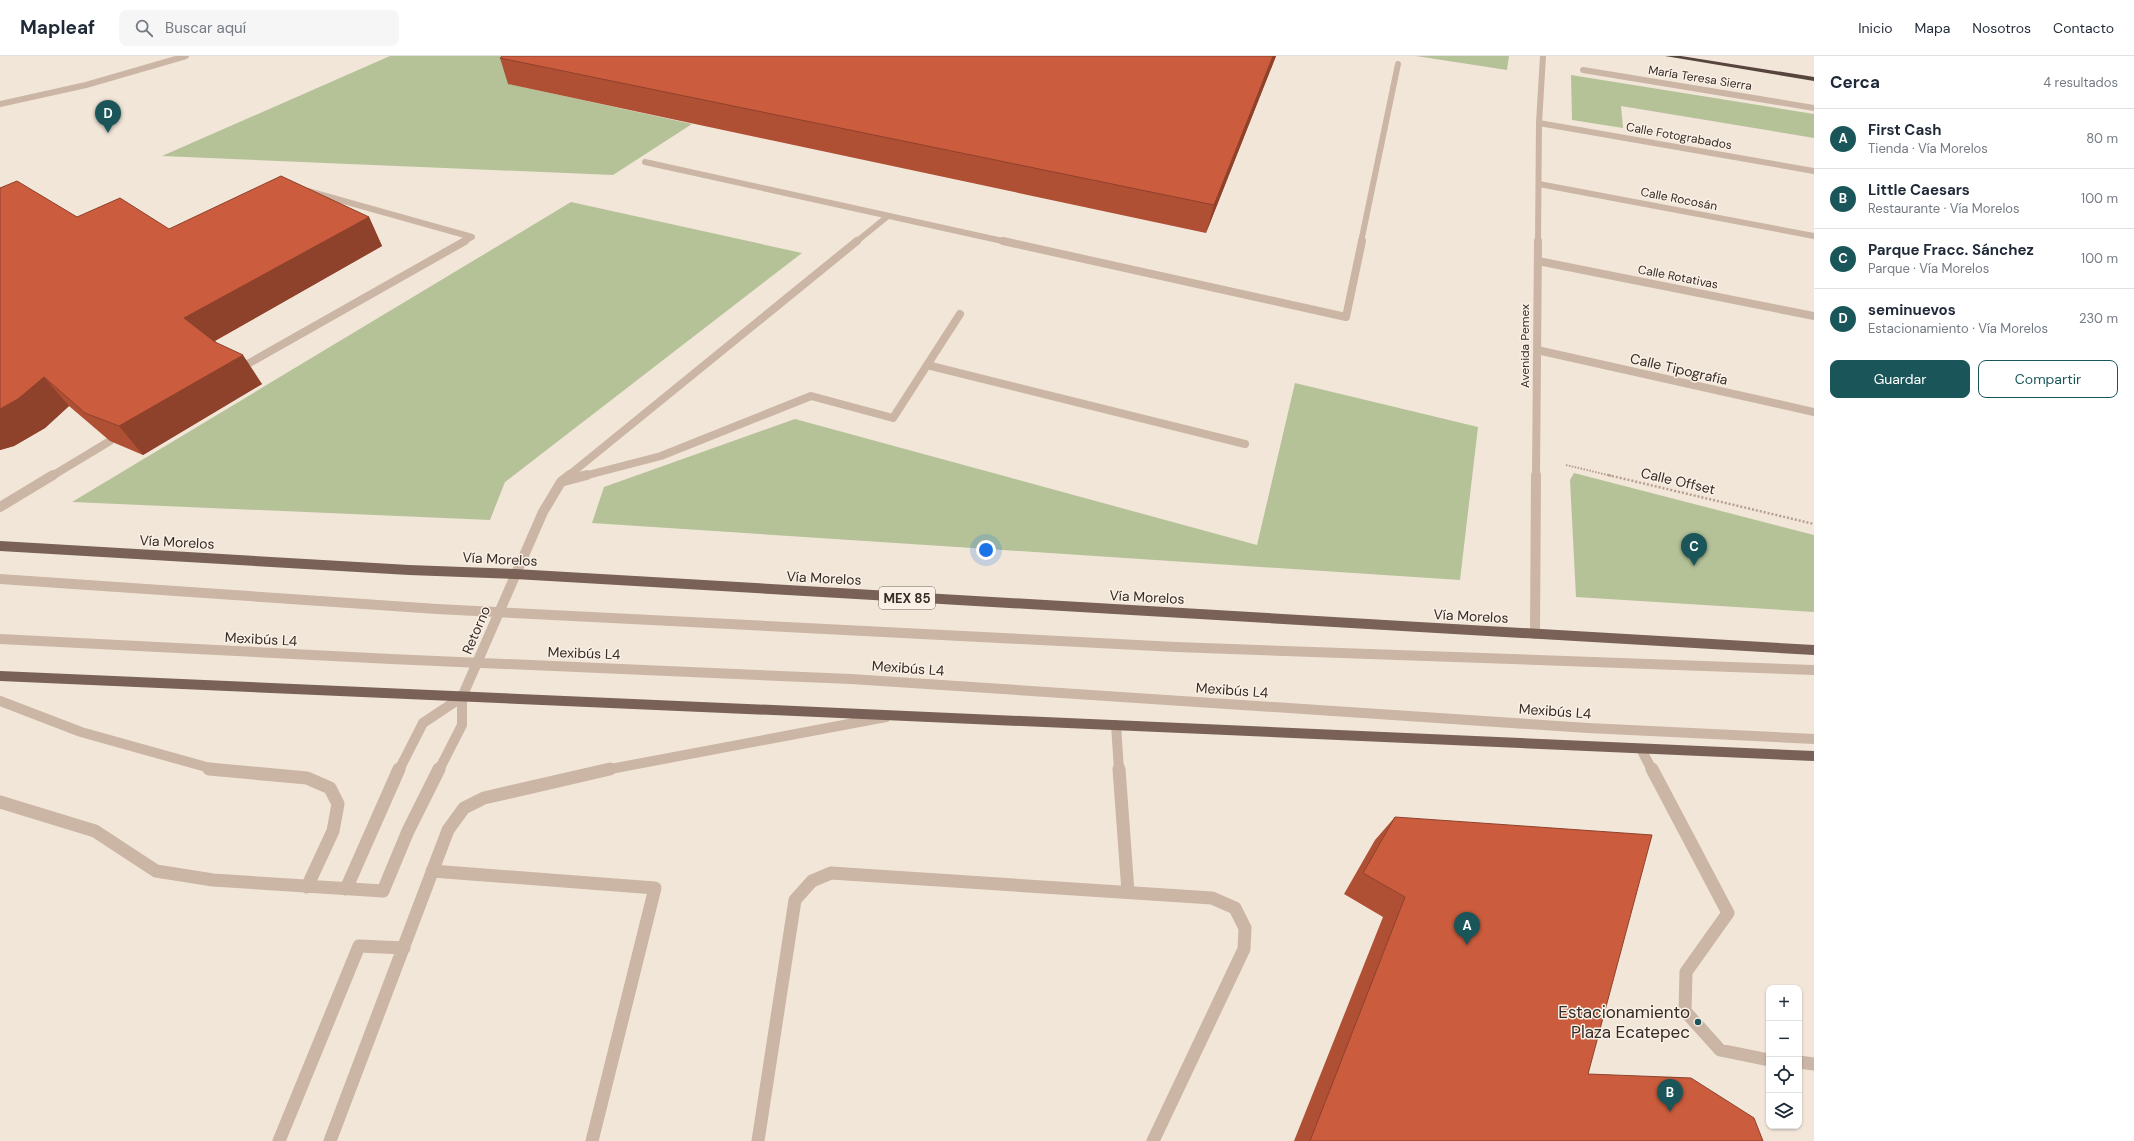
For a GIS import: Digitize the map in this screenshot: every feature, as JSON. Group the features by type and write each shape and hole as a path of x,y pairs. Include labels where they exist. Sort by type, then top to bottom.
{"highway":[{"path":"1668,56 1814,79"}],"main road":[{"name":"Vía Morelos","path":"0,546 401,570 515,574 1814,650"},
{"path":"0,676 1814,756"}],"street":[{"path":"0,104 72,88 186,56"},
{"name":"Avenida Pemex","path":"1535,634 1539,184 1543,57"},
{"path":"645,162 1346,317 1398,64"},
{"name":"María Teresa Sierra","path":"1583,70 1814,108"},
{"name":"Calle Fotograbados","path":"1540,123 1814,171"},
{"name":"Calle Rocosán","path":"1539,184 1814,236"},
{"path":"235,371 472,237 302,189"},
{"path":"560,482 888,216"},
{"name":"Calle Rotativas","path":"1538,261 1814,316"},
{"path":"560,482 661,456 811,396 893,418 960,314"},
{"name":"Calle Tipografía","path":"1538,350 1814,412"},
{"path":"927,365 1245,444"},
{"path":"0,507 110,441"},
{"name":"Retorno","path":"462,697 543,512 560,482"},
{"path":"0,579 499,612 1176,647 1814,670"},
{"name":"Mexibús L4","path":"0,639 477,663 850,678 1588,728 1814,739"},
{"path":"0,802 95,831 156,871 213,880 384,891 408,831 462,725 462,697"},
{"path":"346,889 402,763 423,723 462,697"},
{"path":"0,701 81,732 210,770 307,778 330,788 338,804 333,831 307,887"},
{"path":"330,1141 448,830 464,808 484,798 607,770 894,716"},
{"path":"1116,726 1128,892"},
{"path":"1641,749 1728,913 1686,972 1685,1011 1720,1050 1766,1059"},
{"path":"432,871 654,888 592,1141"},
{"path":"758,1141 795,900 812,881 831,873 1212,898 1235,908 1245,928 1244,949 1153,1141"},
{"path":"279,1141 359,946 404,948"},
{"path":"1802,1062 1814,1064"}],"path":[{"name":"Calle Offset","path":"1537,458 1814,524"}],"green space":[{"path":"390,56 548,56 509,84 692,124 613,175 162,156"},
{"path":"1416,56 1509,56 1507,70"},
{"path":"1571,75 1814,114 1814,138 1621,106 1623,128 1572,120"},
{"path":"571,202 802,253 505,482 490,520 72,502"},
{"path":"1295,383 1478,427 1460,580 592,523 604,487 795,419 1257,545"},
{"path":"1574,473 1814,535 1814,612 1576,597 1570,480"}],"building":[{"path":"502,56 1273,56 1214,205 500,58"},
{"path":"281,176 369,217 184,318 215,342 243,355 119,426 85,413 44,377 18,399 0,409 0,188 17,181 77,217 120,198 169,229"},
{"path":"1395,817 1652,835 1588,1074 1691,1078 1754,1118 1763,1141 1310,1141 1405,897 1363,873"}],"place":[{"name":"seminuevos","path":"108,133"},
{"name":"Parque Fracc. Sánchez","path":"1694,566"},
{"name":"First Cash","path":"1467,945"},
{"name":"Estacionamiento Plaza Ecatepec","path":"1698,1022"},
{"name":"Little Caesars","path":"1670,1112"}]}
